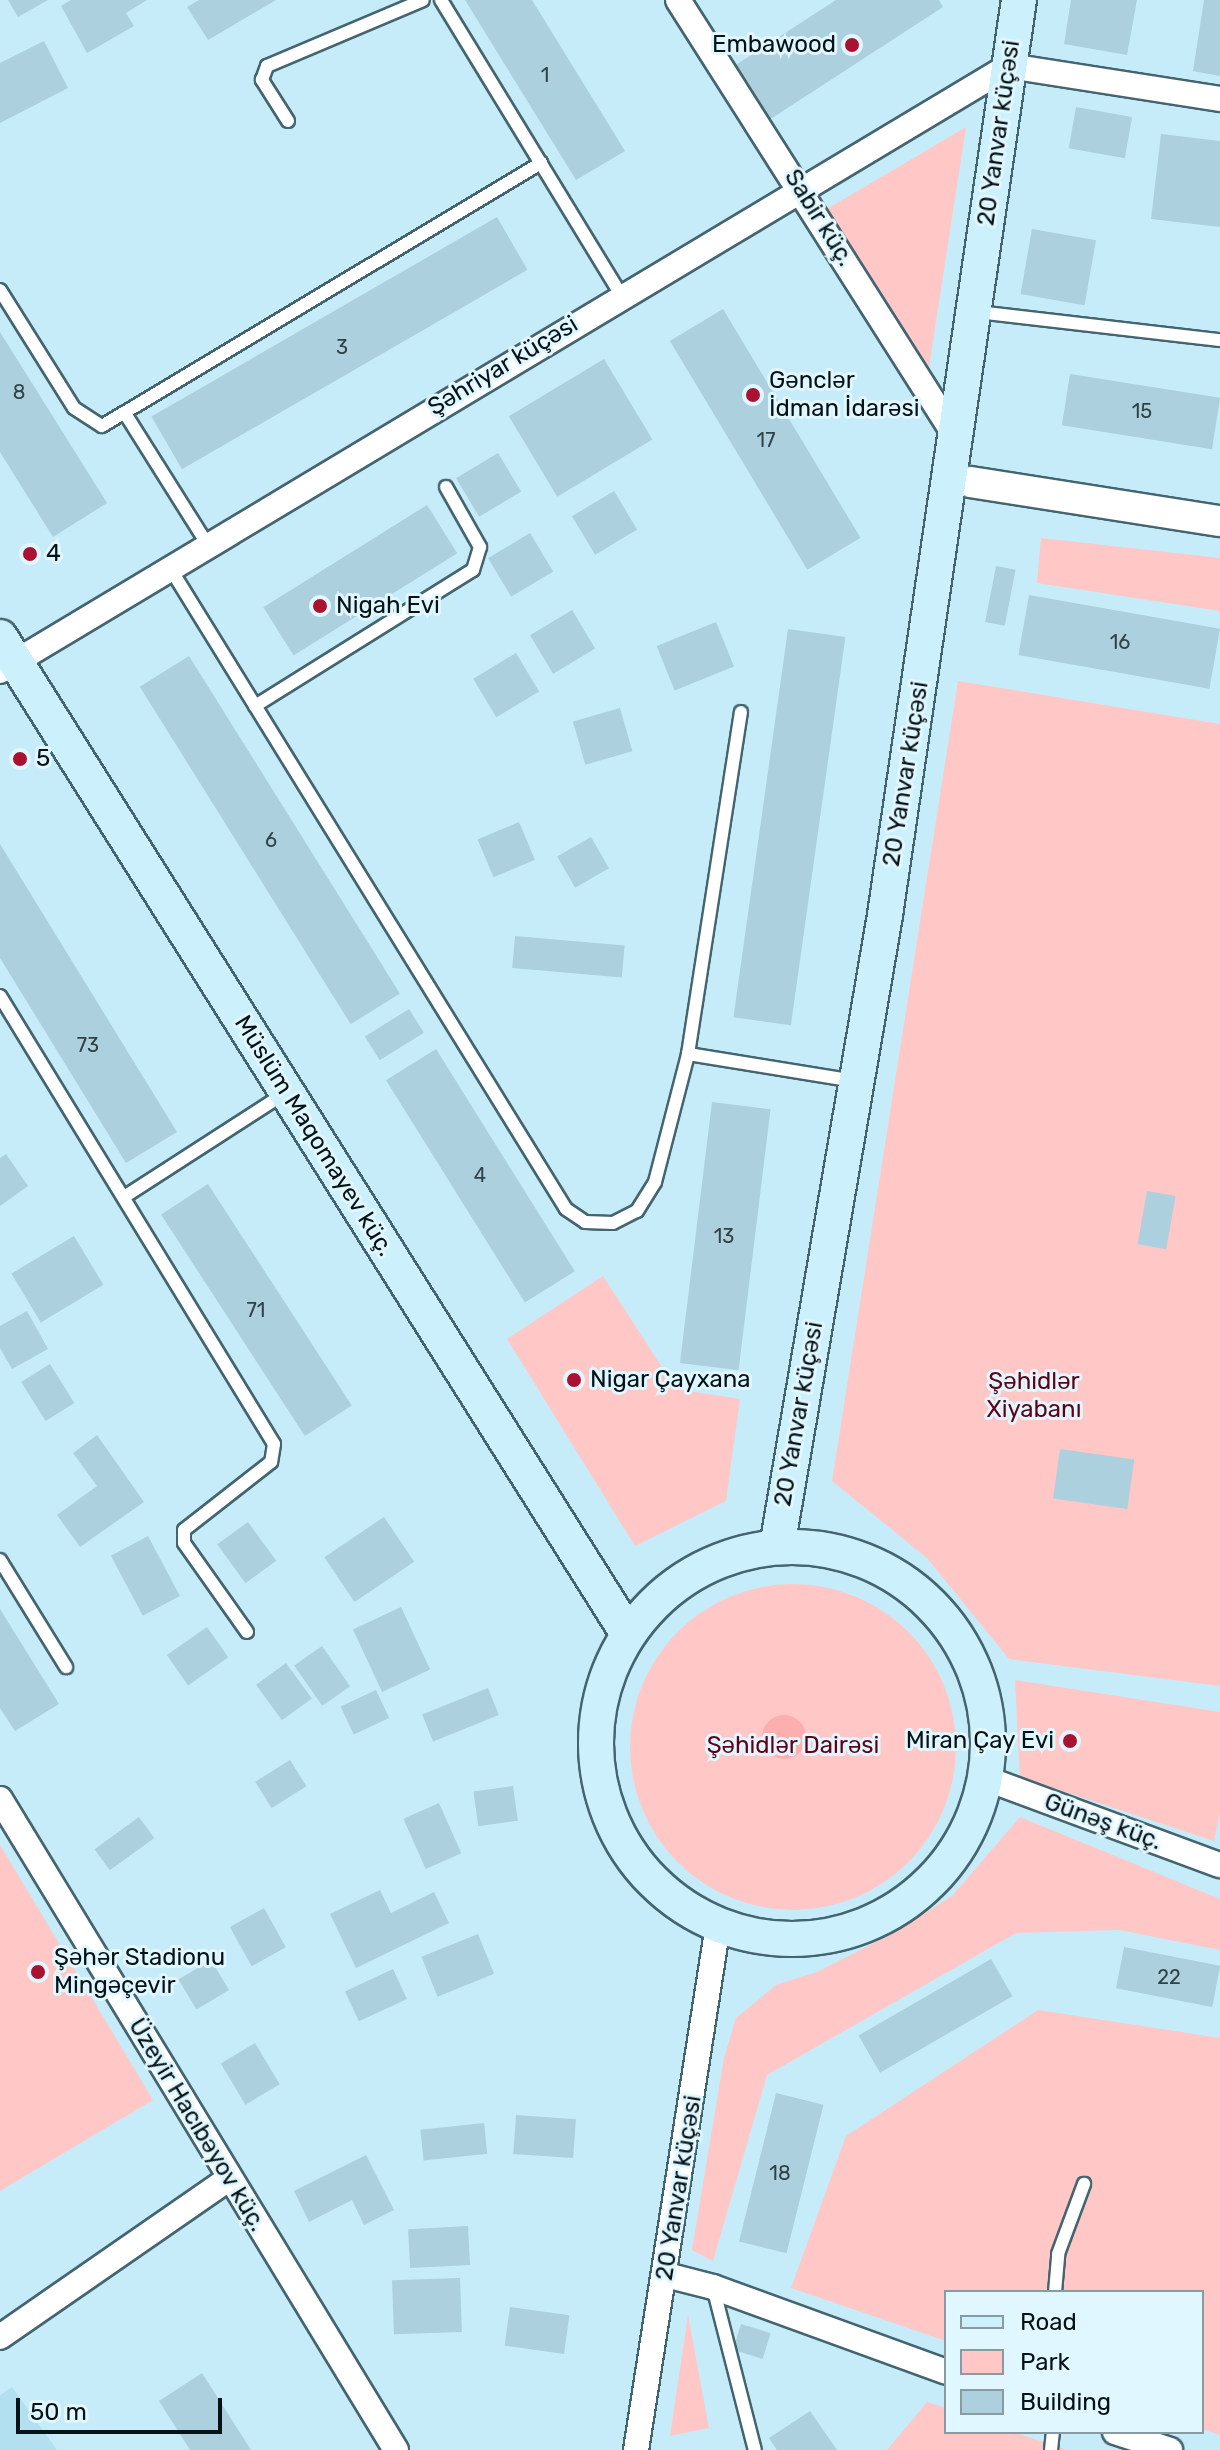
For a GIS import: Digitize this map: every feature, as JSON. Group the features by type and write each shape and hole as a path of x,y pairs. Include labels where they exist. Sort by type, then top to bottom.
{"main road":[{"name":"20 Yanvar küçəsi","path":"777,1547 856,1081 956,437 1019,0"},
{"name":"Müslüm Maqomayev küç.","path":"5,657 287,1093 628,1634"},
{"path":"812,1546 875,1563 929,1600 968,1652 988,1714 987,1779 964,1840 933,1880 892,1912 833,1936 794,1940 718,1925 654,1883 611,1820 598,1770 599,1706 628,1634 650,1607 708,1565 777,1547 812,1546"}],"street":[{"name":"Sabir küç.","path":"678,0 801,188 956,437"},
{"name":"Şəhriyar küçəsi","path":"5,657 170,568 621,295 1009,66"},
{"path":"1009,66 1220,99"},
{"path":"970,482 1220,521"},
{"name":"Günəş küç.","path":"987,1779 1220,1865"},
{"name":"Üzeyir Hacıbəyov küç.","path":"0,1799 228,2179 396,2450"},
{"name":"20 Yanvar küçəsi","path":"636,2450 666,2275 718,1925"},
{"path":"0,2337 228,2179"},
{"path":"666,2275 713,2287 944,2371"},
{"path":"1121,2434 1170,2450"}],"lane":[{"path":"288,121 262,80 267,66 423,0"},
{"path":"441,0 621,295"},
{"path":"0,290 74,408 102,426 126,415 541,163"},
{"path":"973,311 1220,340"},
{"path":"126,415 208,545"},
{"path":"255,706 473,570 480,547 446,487"},
{"path":"170,568 566,1209 585,1222 613,1223 637,1211 655,1182 688,1054 741,712"},
{"path":"0,996 274,1444 271,1462 184,1530 184,1543 247,1632"},
{"path":"688,1054 856,1081"},
{"path":"124,1197 287,1093"},
{"path":"0,1560 66,1667"},
{"path":"1055,2290 1058,2254 1084,2184"},
{"path":"713,2287 755,2450"}],"shaded area":[{"path":"784,1715 800,1721 806,1737 800,1753 784,1759 768,1753 762,1737 768,1721"},
{"path":"12,2387 57,2450 0,2450 0,2395"}],"green space":[{"path":"966,127 923,406 805,222"},
{"path":"1041,538 1220,558 1220,611 1037,583"},
{"name":"Şəhidlər Xiyabanı","path":"958,681 1220,724 1220,1686 1009,1659 927,1558 832,1481"},
{"path":"603,1276 676,1389 740,1399 726,1501 635,1546 507,1339"},
{"name":"Şəhidlər Dairəsi","path":"793,1584 825,1587 855,1596 884,1611 908,1632 929,1656 944,1685 953,1715 956,1747 953,1779 944,1809 929,1838 908,1862 884,1883 855,1898 825,1907 793,1910 761,1907 731,1898 702,1883 678,1862 657,1838 642,1809 633,1779 630,1747 633,1715 642,1685 657,1656 678,1632 702,1611 731,1596 761,1587"},
{"path":"1015,1680 1220,1712 1220,1812 1214,1841 1020,1777"},
{"path":"1020,1817 1220,1899 1220,1950 1119,1930 1016,1933 767,2075 713,2261 692,2250 724,2058 736,2018 776,1985 817,1972 886,1937 952,1896"},
{"name":"Şəhər Stadionu Mingəçevir","path":"0,1845 153,2100 0,2191"},
{"path":"1038,2010 1220,2038 1220,2435 1204,2430 1204,2290 944,2290 944,2340 791,2288 846,2136"},
{"path":"688,2315 709,2428 670,2436"},
{"path":"927,2402 944,2407 944,2434 1020,2434 1067,2450 887,2450"}],"building":[{"path":"8,0 48,0 18,17"},
{"path":"71,0 147,0 126,13 134,26 87,53 61,6"},
{"path":"199,0 276,0 208,40 187,7"},
{"path":"465,0 532,0 625,151 576,180"},
{"path":"836,0 939,0 943,7 766,122 731,68"},
{"path":"1071,0 1137,0 1127,55 1064,44"},
{"path":"1204,0 1220,0 1220,76 1193,71"},
{"path":"44,41 68,88 0,123 0,63"},
{"path":"1076,107 1132,117 1125,158 1069,148"},
{"path":"1161,134 1220,141 1220,227 1151,219"},
{"path":"497,217 528,270 182,469 151,416"},
{"path":"1032,229 1096,240 1085,305 1021,294"},
{"path":"723,309 861,538 807,570 670,341"},
{"path":"0,332 107,503 53,537 0,452"},
{"path":"604,359 652,440 557,497 509,416"},
{"path":"1070,374 1220,398 1212,449 1062,425"},
{"path":"498,453 521,492 479,517 456,478"},
{"path":"614,491 637,530 595,555 572,516"},
{"path":"427,505 457,553 294,656 263,607"},
{"path":"530,533 553,572 511,597 488,558"},
{"path":"996,566 1016,570 1005,626 985,622"},
{"path":"1029,595 1220,629 1209,689 1018,655"},
{"path":"572,610 595,649 553,674 530,635"},
{"path":"716,622 734,667 675,690 657,646"},
{"path":"788,629 845,637 791,1025 733,1017"},
{"path":"516,653 539,692 496,717 473,679"},
{"path":"189,656 400,994 351,1024 140,687"},
{"path":"620,708 632,751 585,765 573,722"},
{"path":"519,822 535,860 494,877 478,840"},
{"path":"591,837 609,868 575,888 557,856"},
{"path":"0,844 177,1132 126,1163 0,958"},
{"path":"515,936 625,946 622,977 512,968"},
{"path":"409,1009 424,1033 380,1060 365,1037"},
{"path":"436,1049 575,1271 525,1302 386,1080"},
{"path":"712,1102 771,1109 739,1370 680,1363"},
{"path":"6,1154 28,1186 0,1206 0,1158"},
{"path":"208,1184 352,1405 305,1436 161,1214"},
{"path":"1147,1191 1176,1196 1166,1249 1138,1244"},
{"path":"74,1236 103,1285 41,1322 11,1274"},
{"path":"27,1311 48,1349 12,1369 0,1348 0,1326"},
{"path":"50,1364 74,1403 46,1421 21,1382"},
{"path":"97,1435 144,1502 80,1547 57,1515 97,1486 73,1453"},
{"path":"1060,1449 1134,1459 1127,1509 1053,1499"},
{"path":"384,1517 414,1562 355,1602 324,1557"},
{"path":"248,1522 276,1561 245,1583 217,1544"},
{"path":"148,1536 180,1596 143,1616 111,1556"},
{"path":"401,1607 430,1670 382,1692 353,1629"},
{"path":"0,1609 59,1704 15,1731 0,1708"},
{"path":"207,1627 228,1657 188,1685 167,1655"},
{"path":"322,1646 350,1686 322,1706 294,1666"},
{"path":"286,1663 312,1699 282,1720 256,1685"},
{"path":"488,1688 499,1715 433,1741 422,1715"},
{"path":"376,1690 389,1718 354,1735 341,1706"},
{"path":"290,1760 306,1786 272,1808 255,1782"},
{"path":"513,1786 518,1821 478,1826 473,1792"},
{"path":"439,1803 461,1853 426,1869 403,1819"},
{"path":"139,1817 154,1838 110,1870 95,1849"},
{"path":"380,1890 391,1913 434,1892 449,1923 356,1968 330,1914"},
{"path":"264,1908 286,1947 252,1966 230,1927"},
{"path":"478,1934 494,1974 438,1997 421,1957"},
{"path":"1124,1947 1220,1966 1212,2007 1116,1988"},
{"path":"991,1959 1012,1996 880,2073 858,2036"},
{"path":"211,1960 229,1990 196,2010 178,1980"},
{"path":"393,1969 407,1999 359,2021 345,1991"},
{"path":"255,2043 280,2084 245,2105 221,2064"},
{"path":"776,2093 824,2105 787,2253 739,2241"},
{"path":"516,2115 576,2119 573,2158 513,2154"},
{"path":"484,2123 487,2154 424,2161 420,2130"},
{"path":"366,2155 394,2210 364,2225 352,2200 309,2222 294,2191"},
{"path":"468,2226 470,2265 410,2268 408,2229"},
{"path":"460,2278 462,2332 394,2334 392,2280"},
{"path":"510,2307 569,2315 564,2354 505,2346"},
{"path":"741,2324 771,2333 763,2359 733,2350"},
{"path":"202,2373 251,2450 190,2450 159,2401"},
{"path":"810,2411 837,2450 777,2450 769,2438"}],"place":[{"name":"Embawood","path":"852,45"},
{"name":"Gənclər İdman İdarəsi","path":"753,395"},
{"name":"4","path":"30,554"},
{"name":"Nigah Evi","path":"320,606"},
{"name":"5","path":"20,759"},
{"name":"Nigar Çayxana","path":"574,1380"},
{"name":"Miran Çay Evi","path":"1070,1741"},
{"name":"Şəhər Stadionu Mingəçevir","path":"38,1972"}]}
